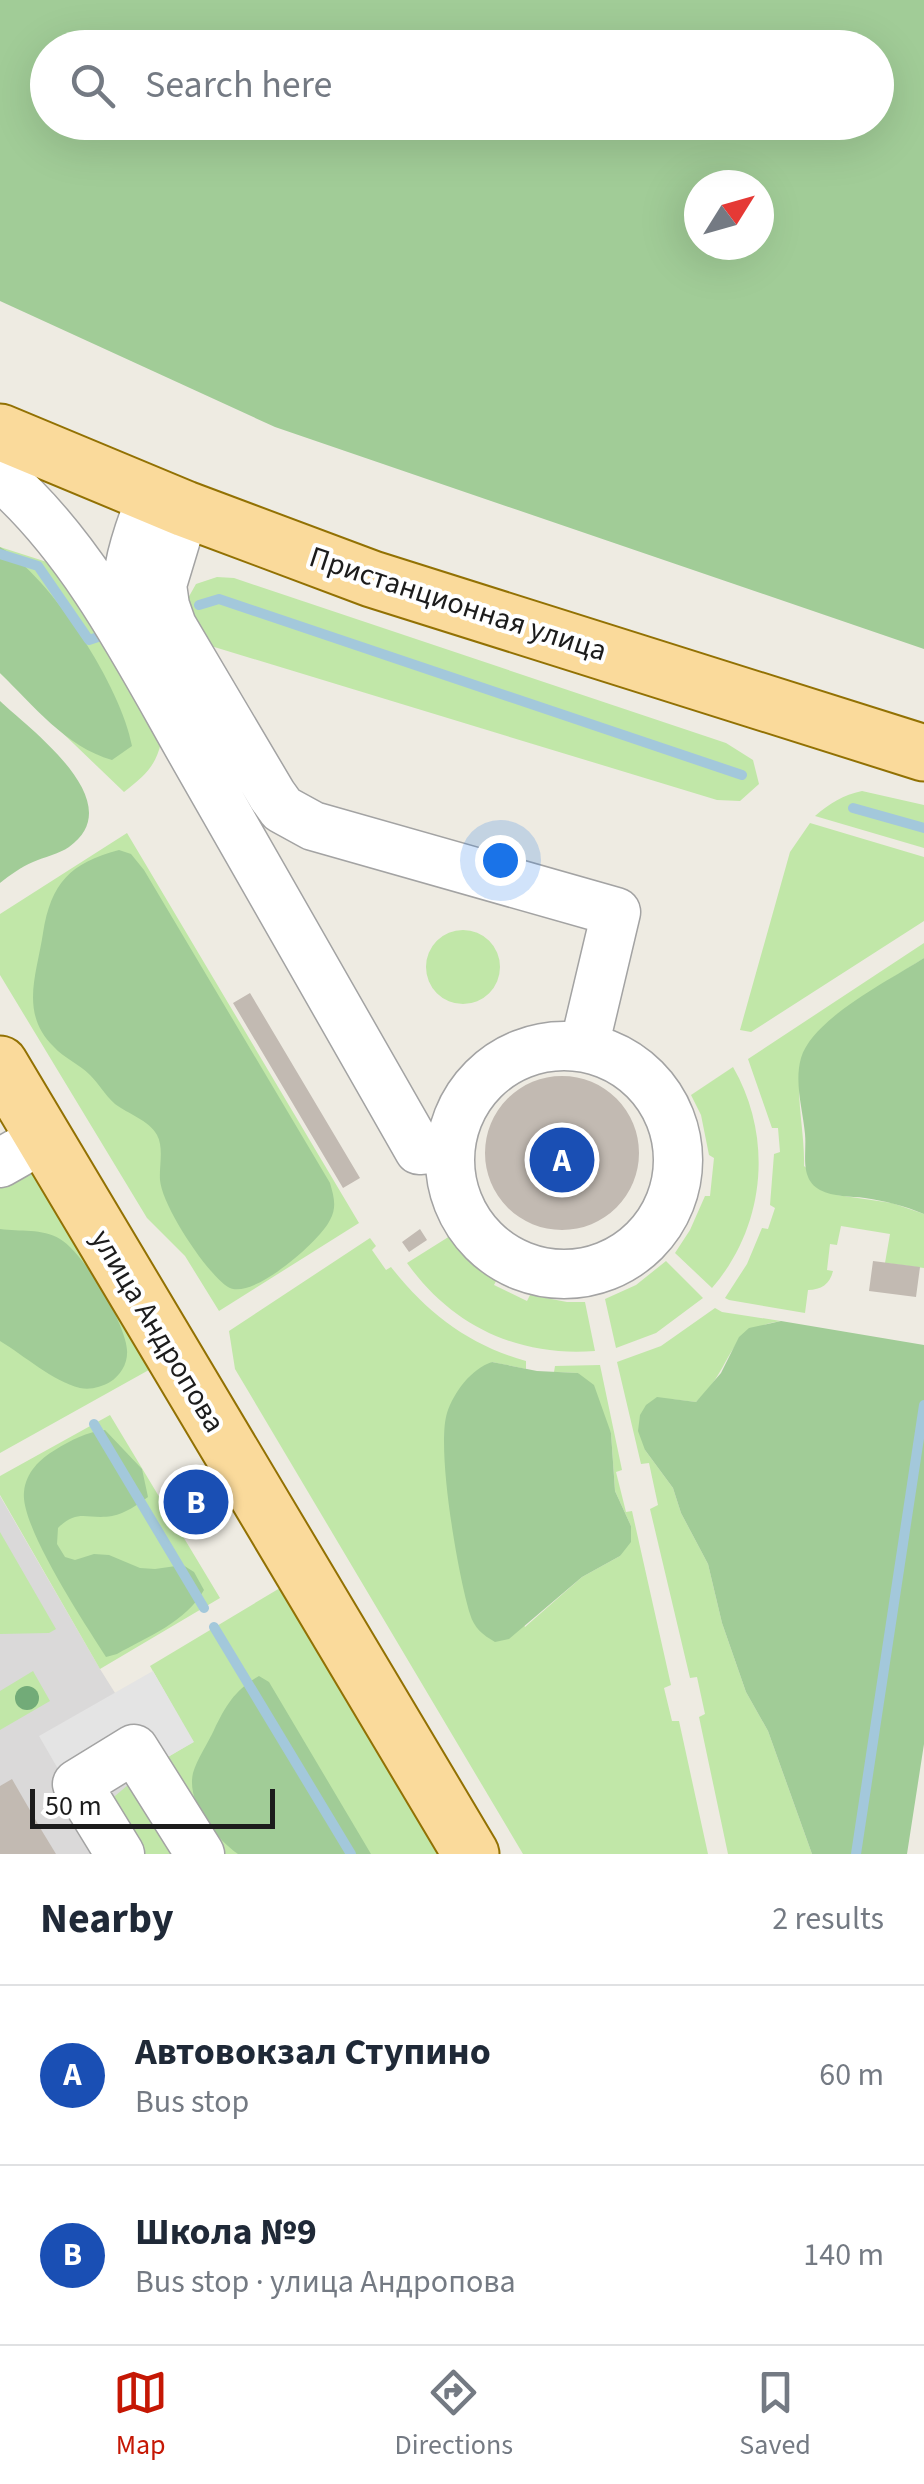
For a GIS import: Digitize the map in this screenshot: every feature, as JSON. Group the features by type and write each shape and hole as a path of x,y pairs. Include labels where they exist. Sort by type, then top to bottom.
{"main road":[{"name":"Пристанционная улица","path":"0,432 168,502 372,578 924,753"},
{"name":"улица Андропова","path":"0,1064 22,1151 470,1854"}],"lane":[{"path":"0,476 46,520 144,668 419,1150 450,1147"},
{"path":"144,668 128,622 128,562 168,502"},
{"path":"168,502 167,562 162,585 165,606 184,648 282,810 313,826 616,912 584,1047"},
{"path":"547,1046 584,1047 620,1059 649,1082 669,1114 678,1146 678,1181 666,1213 646,1241 619,1262 588,1272 552,1274 519,1265 490,1248 466,1219 452,1184 450,1147 460,1111 482,1080 496,1069 512,1058 547,1046"},
{"path":"120,1854 77,1784 134,1749 200,1854"}],"shaded area":[{"path":"0,1496 100,1669 216,1854 0,1854"},
{"path":"153,1671 194,1742 80,1807 39,1736"}],"green space":[{"path":"0,0 924,0 924,649 275,427 0,301"},
{"path":"0,547 50,563 104,635 161,743 147,771 124,792 0,673"},
{"path":"0,547 20,562 62,608 99,665 126,722 132,746 112,760 65,735 0,673"},
{"path":"217,577 234,578 726,743 753,760 759,784 740,801 717,800 211,646 183,607 196,584"},
{"path":"0,701 70,769 83,789 89,810 85,829 69,847 24,866 0,883"},
{"path":"862,791 924,805 924,848 815,816 837,800"},
{"path":"810,823 924,857 924,921 751,1032 740,1030 790,852"},
{"path":"127,833 359,1223 219,1311 185,1256 147,1218 0,975 0,914"},
{"path":"119,850 131,854 144,870 330,1183 334,1206 324,1230 284,1267 252,1286 228,1287 209,1268 177,1222 163,1192 157,1135 144,1121 115,1104 90,1075 58,1051 37,1021 33,993 51,901 76,869"},
{"path":"463,930 489,941 500,967 489,993 463,1004 437,993 426,967 437,941"},
{"path":"924,943 924,958 853,1004 819,1034 801,1064 799,1089 804,1166 837,1195 892,1203 924,1214 924,1268 885,1263 890,1234 841,1226 837,1245 830,1244 827,1270 833,1271 832,1276 824,1285 808,1290 805,1313 725,1298 747,1264 762,1228 768,1229 775,1208 770,1205 774,1154 780,1152 778,1128 772,1128 748,1059"},
{"path":"924,958 924,1214 880,1201 831,1194 813,1185 805,1165 798,1077 801,1058 820,1029 854,1001"},
{"path":"733,1067 754,1123 758,1181 743,1238 712,1288 675,1253 705,1196 710,1196 714,1158 709,1155 701,1115 691,1095"},
{"path":"25,1170 35,1173 156,1366 0,1453 0,1177"},
{"path":"0,1229 53,1236 80,1258 125,1338 126,1360 114,1379 92,1388 70,1385 0,1341"},
{"path":"450,1236 478,1267 497,1279 494,1285 527,1301 530,1295 585,1302 595,1351 539,1349 514,1342 489,1333 445,1304 407,1263"},
{"path":"370,1238 376,1246 372,1250 386,1270 391,1267 451,1326 486,1346 526,1361 526,1369 492,1362 472,1379 454,1403 444,1438 525,1627 582,1577 620,1556 631,1526 615,1491 611,1433 578,1373 554,1372 555,1366 600,1365 622,1470 616,1472 626,1512 632,1511 671,1685 664,1688 672,1721 679,1721 708,1854 523,1854 235,1369 229,1331"},
{"path":"666,1261 703,1298 656,1333 616,1348 605,1299 636,1285"},
{"path":"715,1308 781,1321 762,1326 739,1341 696,1402 670,1399 645,1450 673,1488 681,1513 708,1564 722,1623 746,1692 768,1731 812,1854 728,1854 699,1717 705,1714 697,1677 690,1678 650,1509 658,1505 649,1463 641,1464 617,1362 661,1346"},
{"path":"781,1321 924,1345 924,1744 907,1854 812,1854 768,1731 746,1692 722,1623 708,1564 681,1513 673,1488 645,1450 638,1431 646,1405 657,1397 696,1402 721,1373 739,1337 749,1328"},
{"path":"492,1362 537,1371 578,1373 594,1385 611,1433 615,1491 631,1526 631,1542 620,1556 582,1577 509,1639 495,1642 479,1631 470,1614 455,1543 444,1454 444,1430 454,1397 470,1376"},
{"path":"110,1415 220,1598 100,1669 0,1495 0,1476"},
{"path":"105,1430 142,1469 148,1497 117,1515 77,1516 65,1522 58,1528 57,1544 65,1557 75,1560 94,1554 109,1555 140,1568 183,1565 194,1572 204,1590 176,1620 106,1657 43,1550 32,1527 24,1492 31,1472 44,1458 79,1437"},
{"path":"0,1532 56,1629 49,1633 0,1634"},
{"path":"280,1588 439,1854 219,1854 163,1760 193,1742 150,1666"},
{"path":"33,1671 50,1701 0,1730 0,1691"},
{"path":"259,1676 269,1682 371,1854 238,1854 198,1808 192,1784 195,1768 227,1706"},
{"path":"128,1785 139,1785 189,1854 129,1854 109,1801"}],"building":[{"path":"250,993 360,1178 343,1188 233,1003"},
{"path":"562,1076 591,1082 616,1099 633,1124 639,1153 633,1182 616,1207 591,1224 562,1230 533,1224 508,1207 491,1182 485,1153 491,1124 508,1099 533,1082"},
{"path":"420,1229 427,1240 409,1252 402,1242"},
{"path":"873,1261 920,1267 916,1297 869,1291"},
{"path":"12,1779 56,1854 0,1854 0,1786"}],"waterway":[{"path":"0,554 38,566 89,640 104,635"},
{"path":"199,605 219,599 742,775"},
{"path":"853,808 924,828"},
{"path":"856,1854 924,1405"},
{"path":"94,1424 204,1608"},
{"path":"214,1627 351,1854"}],"place":[{"name":"Автовокзал Ступино","path":"562,1160"},
{"name":"Школа №9","path":"196,1502"}]}
